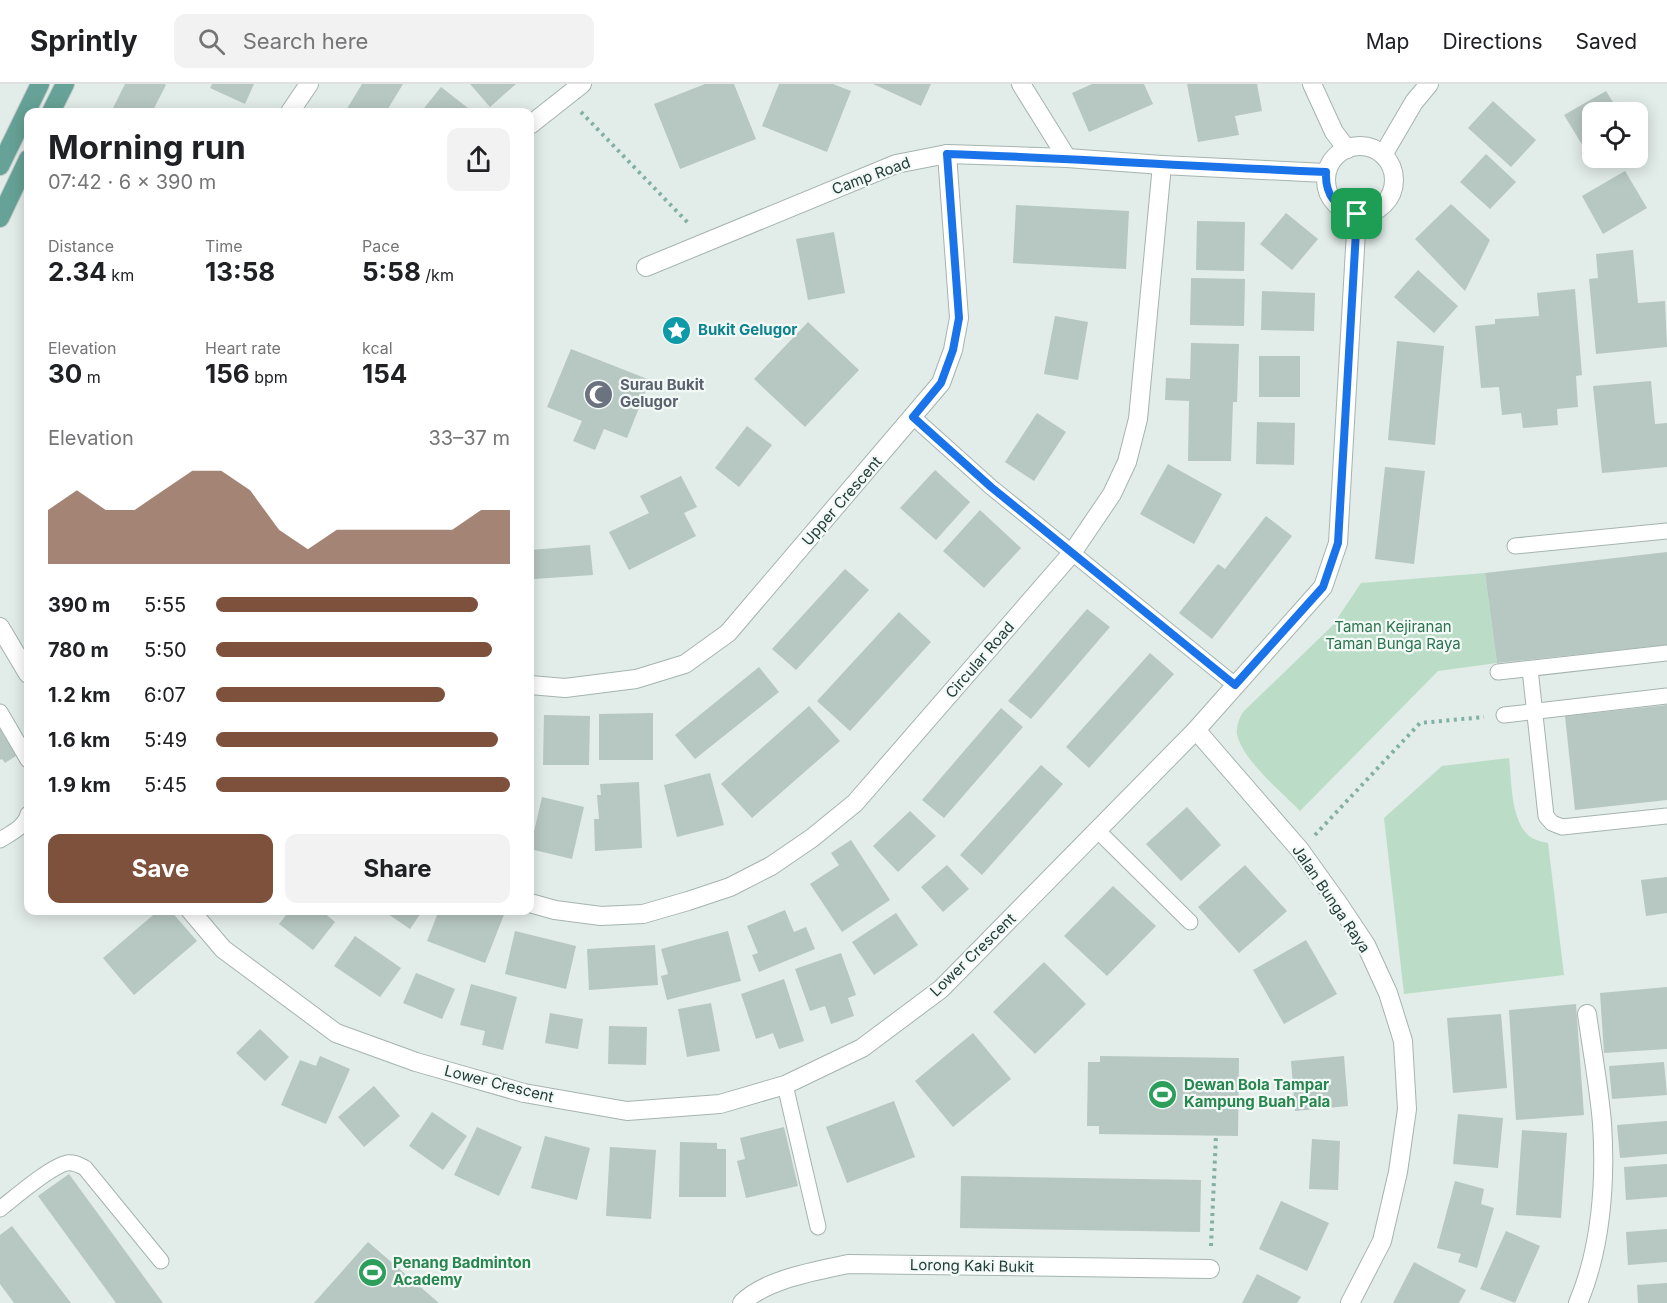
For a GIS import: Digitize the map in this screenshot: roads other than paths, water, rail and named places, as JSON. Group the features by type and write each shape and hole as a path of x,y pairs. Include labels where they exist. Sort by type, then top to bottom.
{"main road":[{"path":"28,108 40,84"},
{"path":"53,108 65,84"},
{"path":"0,166 24,117"},
{"path":"0,218 24,167"}],"street":[{"path":"293,108 309,84"},
{"path":"534,122 582,84"},
{"path":"1021,84 1067,158"},
{"path":"1312,84 1334,132 1347,149"},
{"path":"1383,155 1414,102 1429,84"},
{"path":"1366,146 1383,155 1393,173 1394,184 1391,194 1385,203 1367,214 1346,211 1336,205 1329,195 1326,172 1337,154 1347,149 1366,146"},
{"name":"Camp Road","path":"646,267 896,164 947,154 1326,172"},
{"name":"Upper Crescent","path":"534,685 565,687 636,679 685,664 728,633 941,383 953,350 959,318 947,154"},
{"name":"Circular Road","path":"534,904 555,910 601,916 643,914 688,902 729,887 771,866 812,838 855,803 1072,553 1112,494 1126,462 1138,419 1162,165"},
{"name":"Lower Crescent","path":"194,915 223,948 336,1033 416,1062 524,1094 627,1111 720,1104 785,1085 862,1048 941,989 1196,730 1323,587 1338,543 1357,214"},
{"path":"0,627 24,667"},
{"name":"Jalan Bunga Raya","path":"1196,730 1300,850 1366,945 1388,993 1403,1041 1407,1109 1398,1172 1382,1241 1350,1303"},
{"path":"1578,1303 1585,1286 1595,1245 1602,1192 1602,1123 1587,1014"},
{"name":"Lorong Kaki Bukit","path":"742,1303 763,1288 803,1274 848,1264 1210,1269"}],"lane":[{"path":"913,417 991,487 1235,685"},
{"path":"1515,546 1667,531"},
{"path":"1498,672 1667,653"},
{"path":"1530,669 1546,816 1552,823 1562,827 1667,816"},
{"path":"1504,715 1667,696"},
{"path":"0,712 24,753"},
{"path":"0,840 24,822"},
{"path":"1098,831 1190,922"},
{"path":"785,1085 818,1227"},
{"path":"0,1209 54,1168 66,1163 76,1163 85,1168 162,1261"}],"place":[{"name":"Bukit Gelugor","path":"677,330"},
{"name":"Surau Bukit Gelugor","path":"599,394"},
{"name":"Dewan Bola Tampar Kampung Buah Pala","path":"1163,1094"},
{"name":"Penang Badminton Academy","path":"372,1272"}],"park label":[{"name":"Taman Kejiranan Taman Bunga Raya","path":"1393,636"}]}
